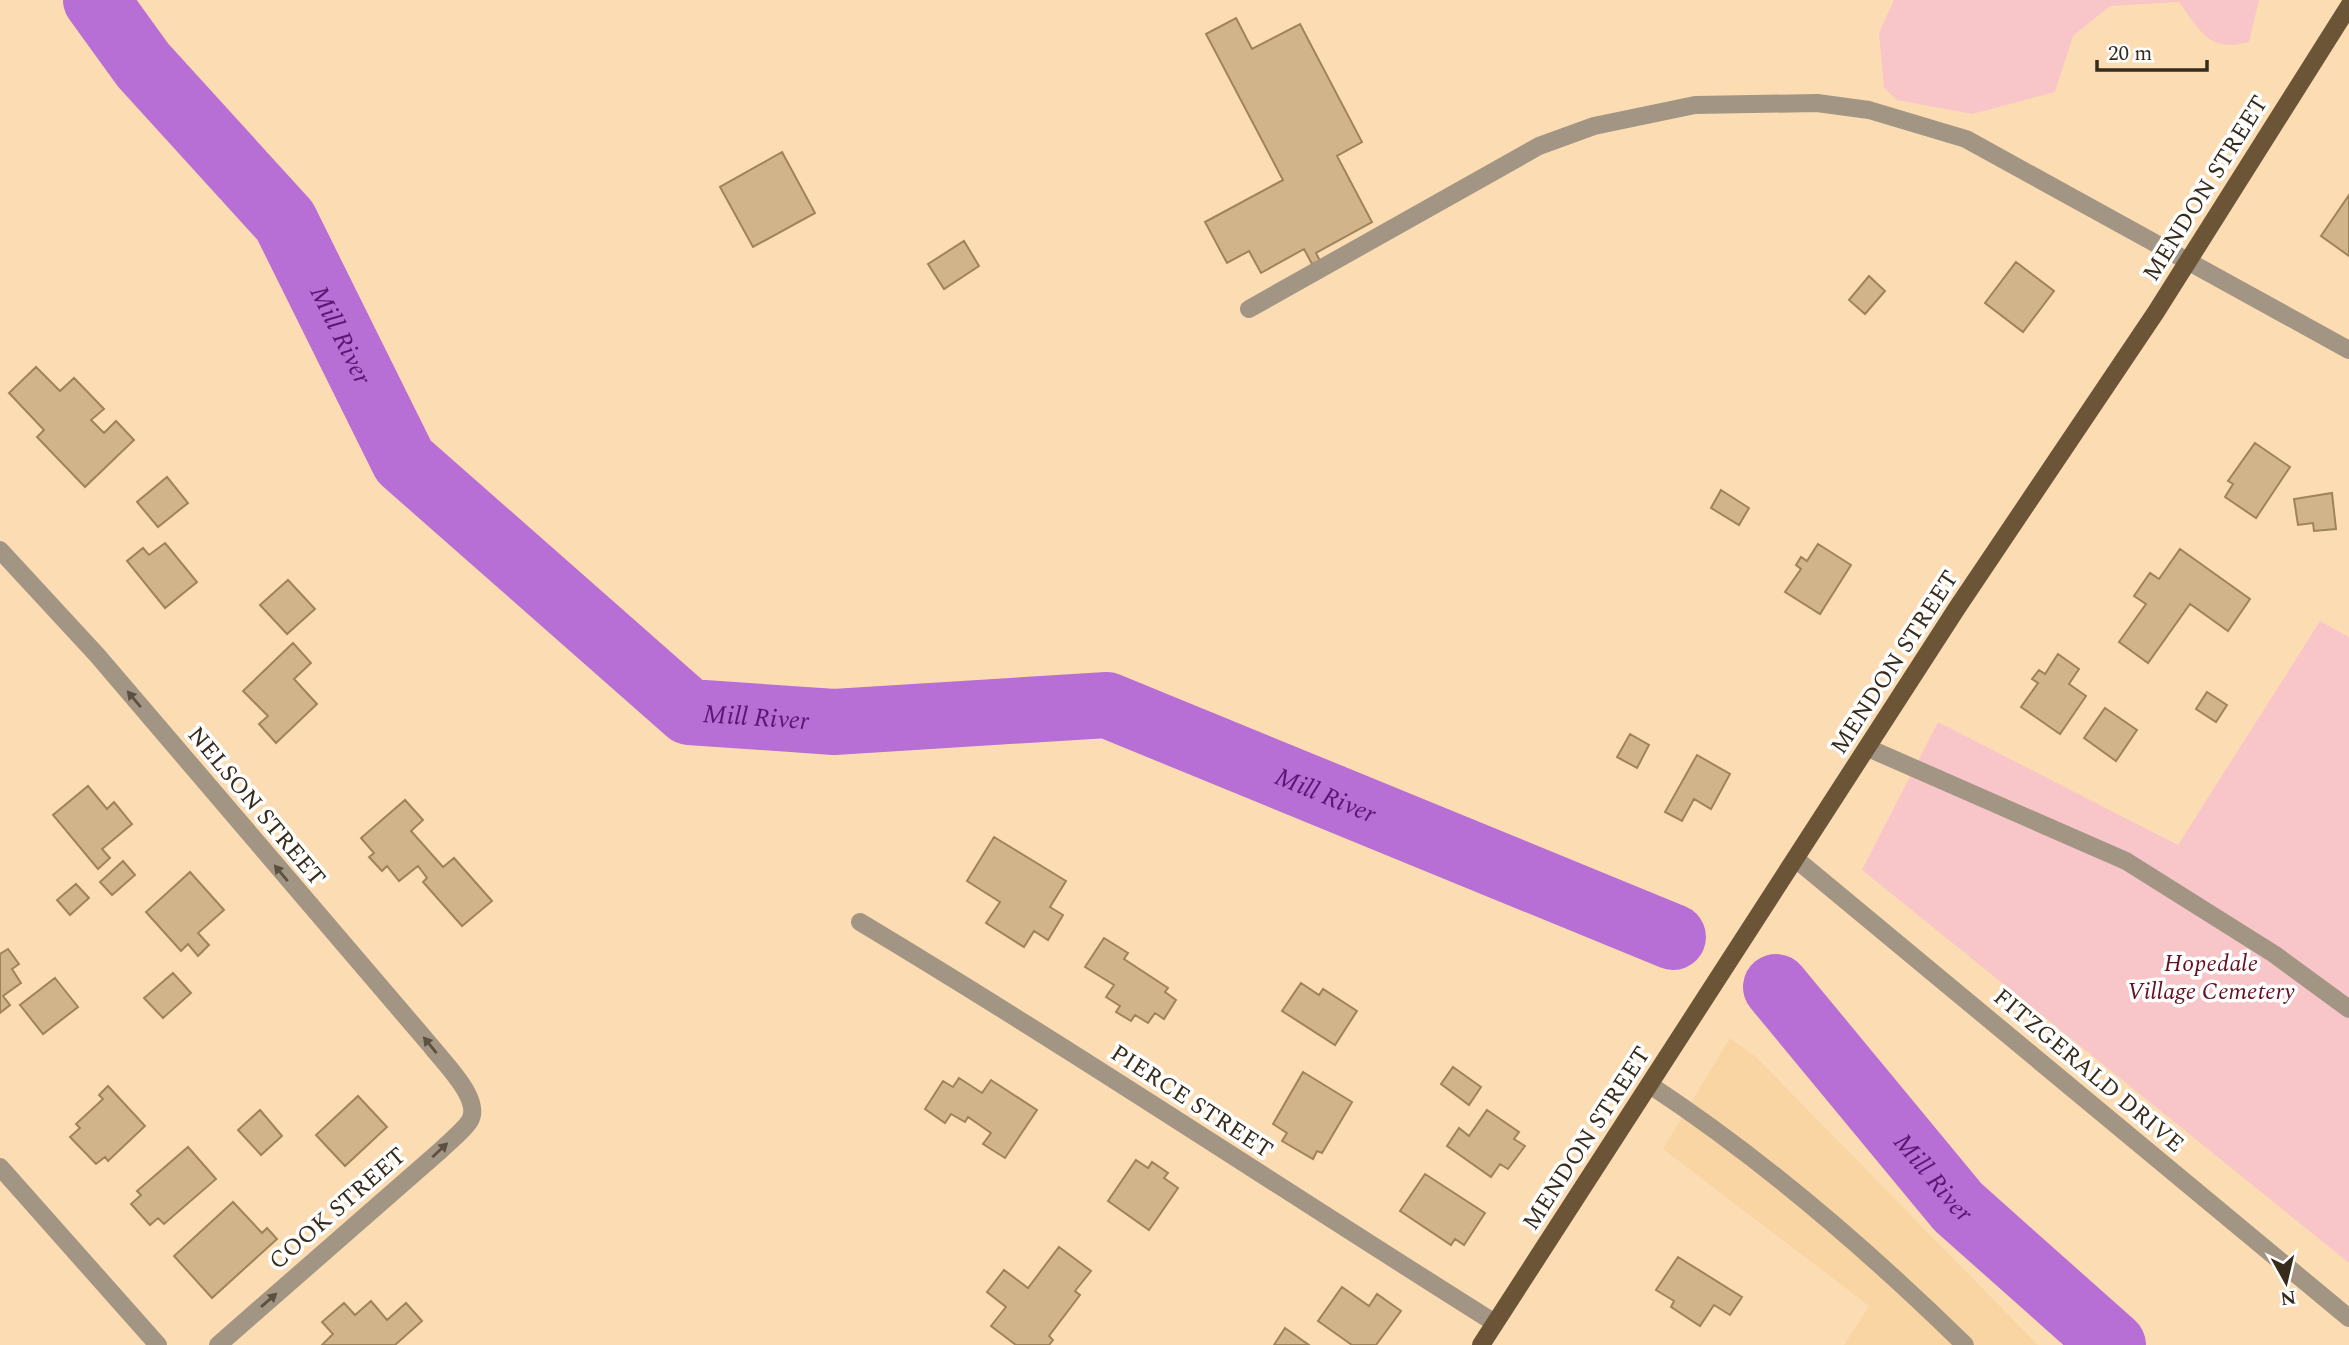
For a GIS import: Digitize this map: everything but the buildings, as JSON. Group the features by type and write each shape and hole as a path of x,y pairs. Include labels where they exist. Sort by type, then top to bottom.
{"main road":[{"name":"MENDON STREET","path":"1481,1345 2188,261 2349,6"}],"street":[{"path":"1249,309 1539,146 1594,126 1695,105 1817,103 1869,110 1966,139 2349,350"},
{"name":"NELSON STREET","path":"0,550 97,655 431,1046 471,1099"},
{"path":"1868,748 2126,860 2274,954 2349,1009"},
{"name":"FITZGERALD DRIVE","path":"1797,860 2349,1318"},
{"name":"PIERCE STREET","path":"860,922 1025,1021 1222,1151 1495,1323"},
{"path":"1650,1085 1730,1140 1805,1200 1965,1345"},
{"name":"COOK STREET","path":"218,1345 441,1150 470,1121 474,1111 471,1099"},
{"path":"0,1167 158,1345"}],"shaded area":[{"path":"1730,1038 1756,1057 2038,1345 1844,1345 1869,1306 1663,1149"}],"green space":[{"path":"1894,0 2259,0 2249,42 2235,45 2215,42 2207,37 2179,2 2110,6 2073,36 2055,92 1972,114 1897,100 1884,88 1879,33"},
{"name":"Hopedale Village Cemetery","path":"2320,621 2349,637 2349,1263 1862,870 1938,722 2178,845"}],"waterway":[{"name":"Mill River","path":"96,0 143,65 285,221 404,461 689,712 834,722 1107,705 1673,937"},
{"name":"Mill River","path":"1776,987 1958,1207 2113,1345"}]}
